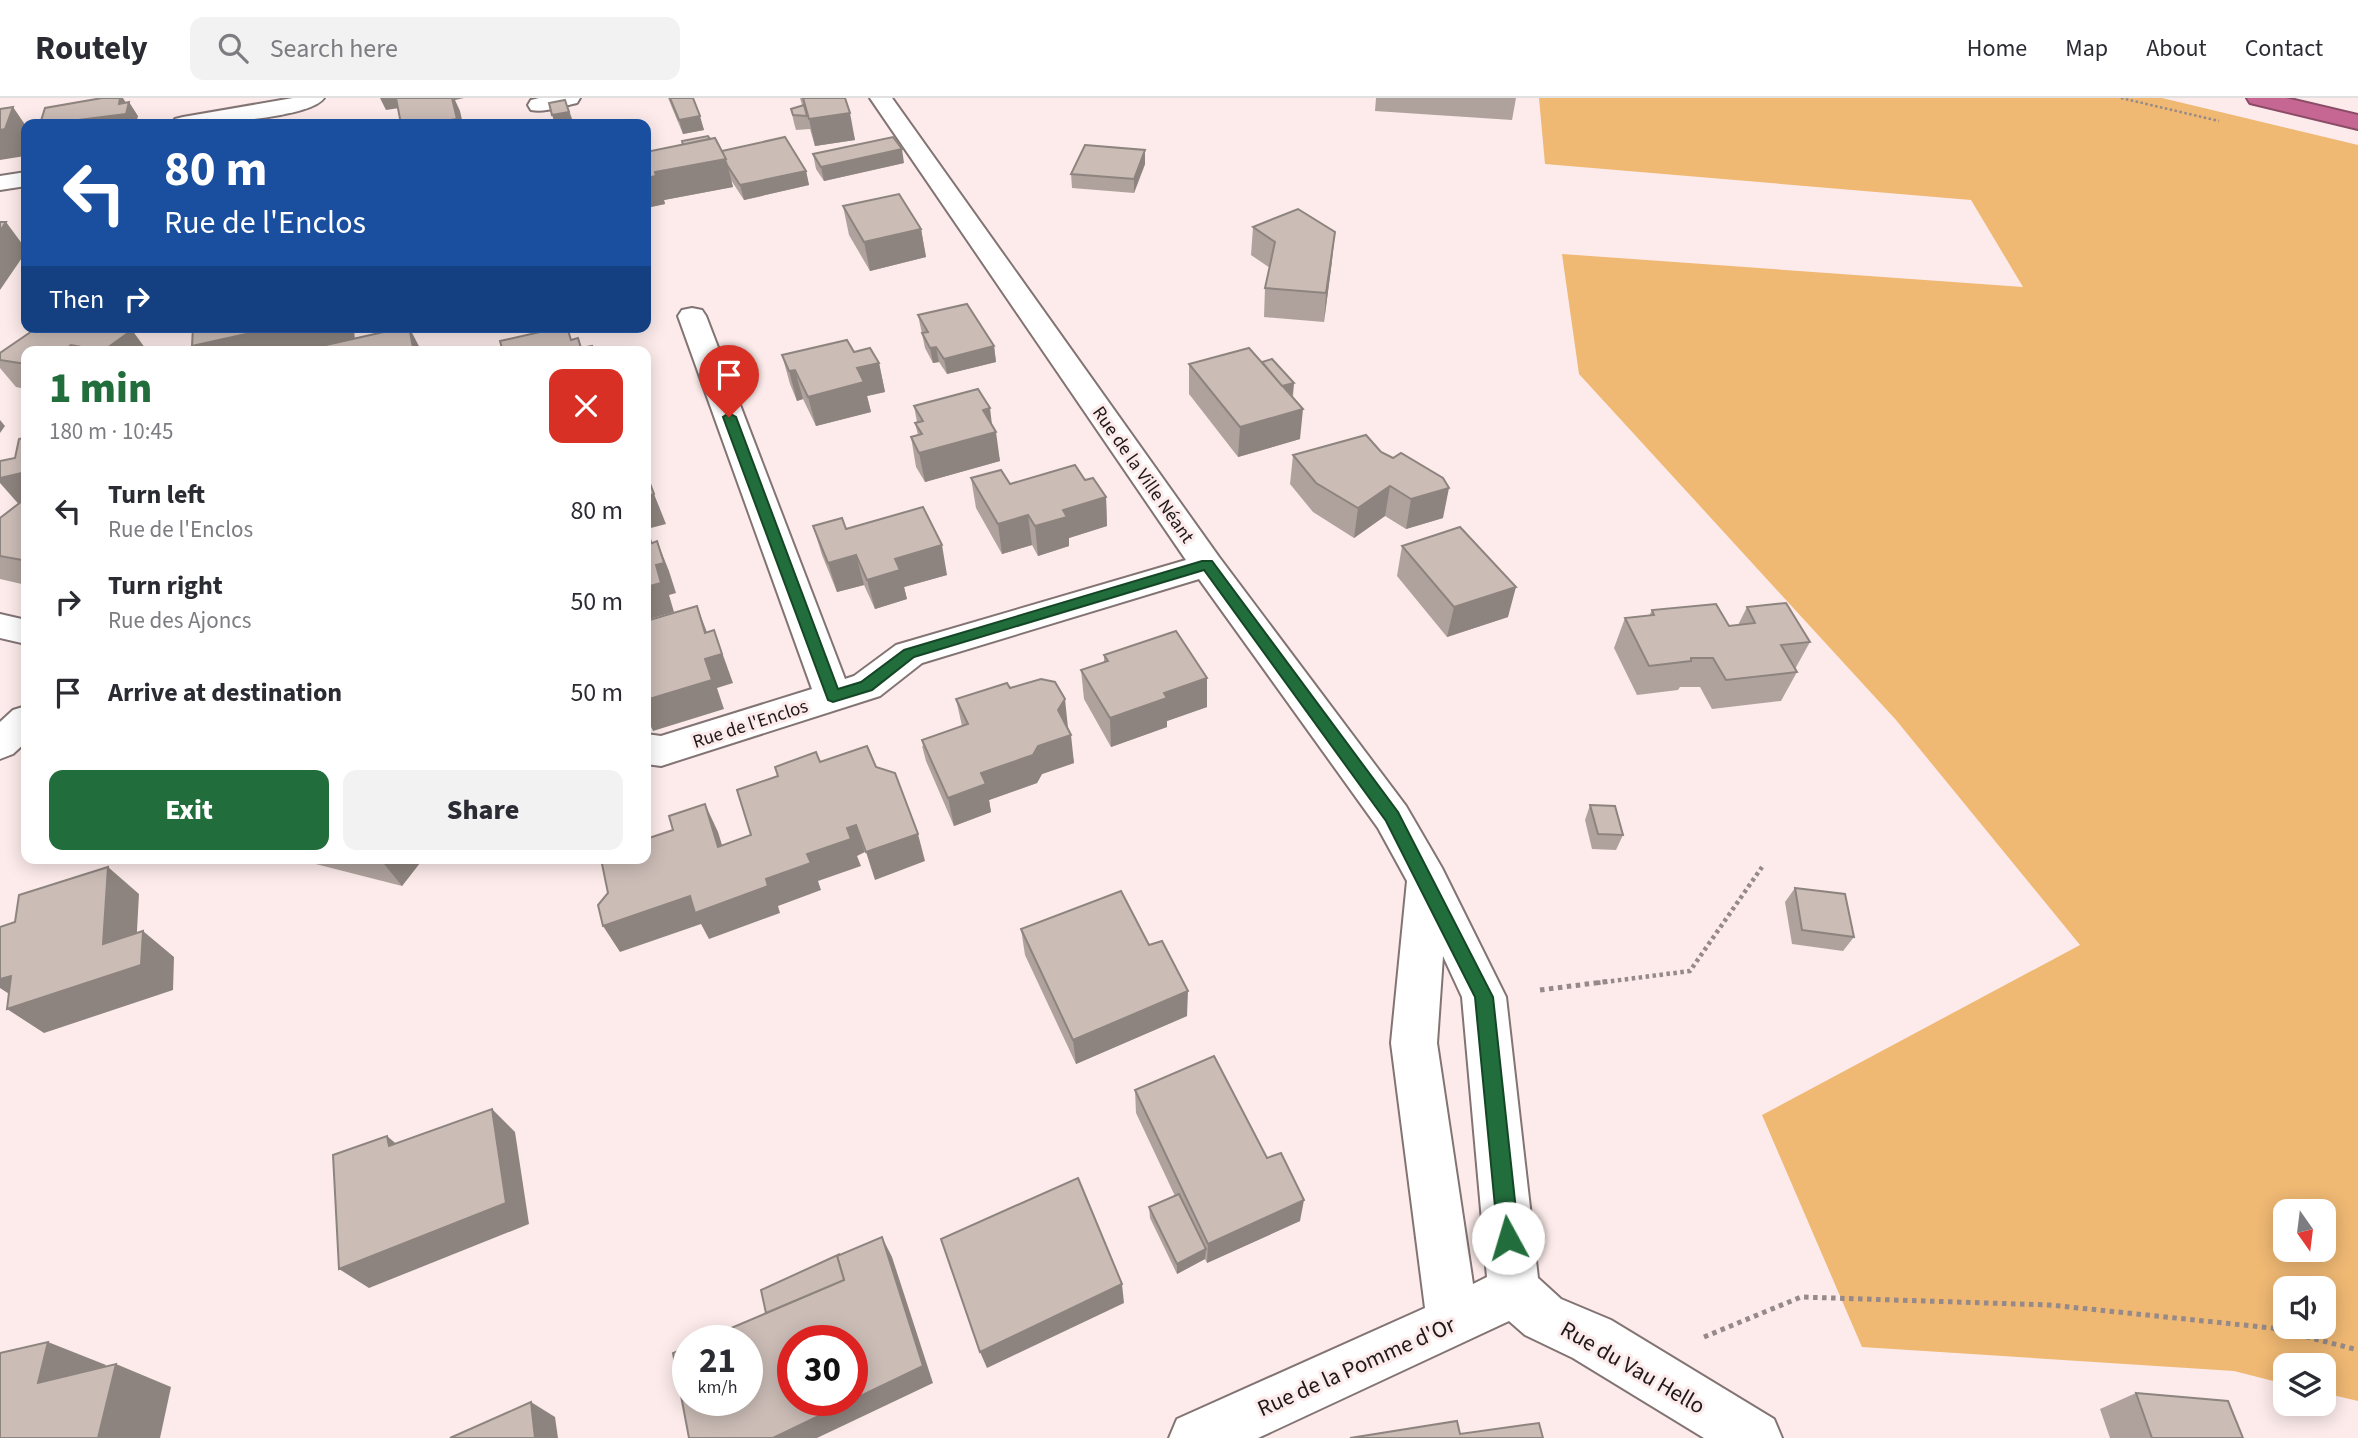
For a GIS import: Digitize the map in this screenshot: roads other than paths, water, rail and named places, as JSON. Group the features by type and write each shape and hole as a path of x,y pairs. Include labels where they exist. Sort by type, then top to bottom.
{"highway":[{"path":"2259,98 2358,122"},
{"path":"2341,98 2358,102"}],"street":[{"path":"212,119 303,103 313,98"},
{"path":"539,105 569,98"},
{"name":"Rue de la Ville Néant","path":"881,98 1207,565 1392,817 1427,880 1484,997 1514,1291"},
{"path":"0,183 21,180"},
{"path":"692,316 833,696"},
{"name":"Rue de l'Enclos","path":"651,750 661,751 867,686 909,653 1207,565"},
{"path":"0,626 21,631"},
{"path":"0,744 21,725"},
{"path":"1427,880 1415,1043 1453,1322"},
{"name":"Rue de la Pomme d'Or","path":"1196,1438 1453,1322 1514,1291"},
{"name":"Rue du Vau Hello","path":"1514,1291 1543,1317 1592,1339 1755,1438"}]}
